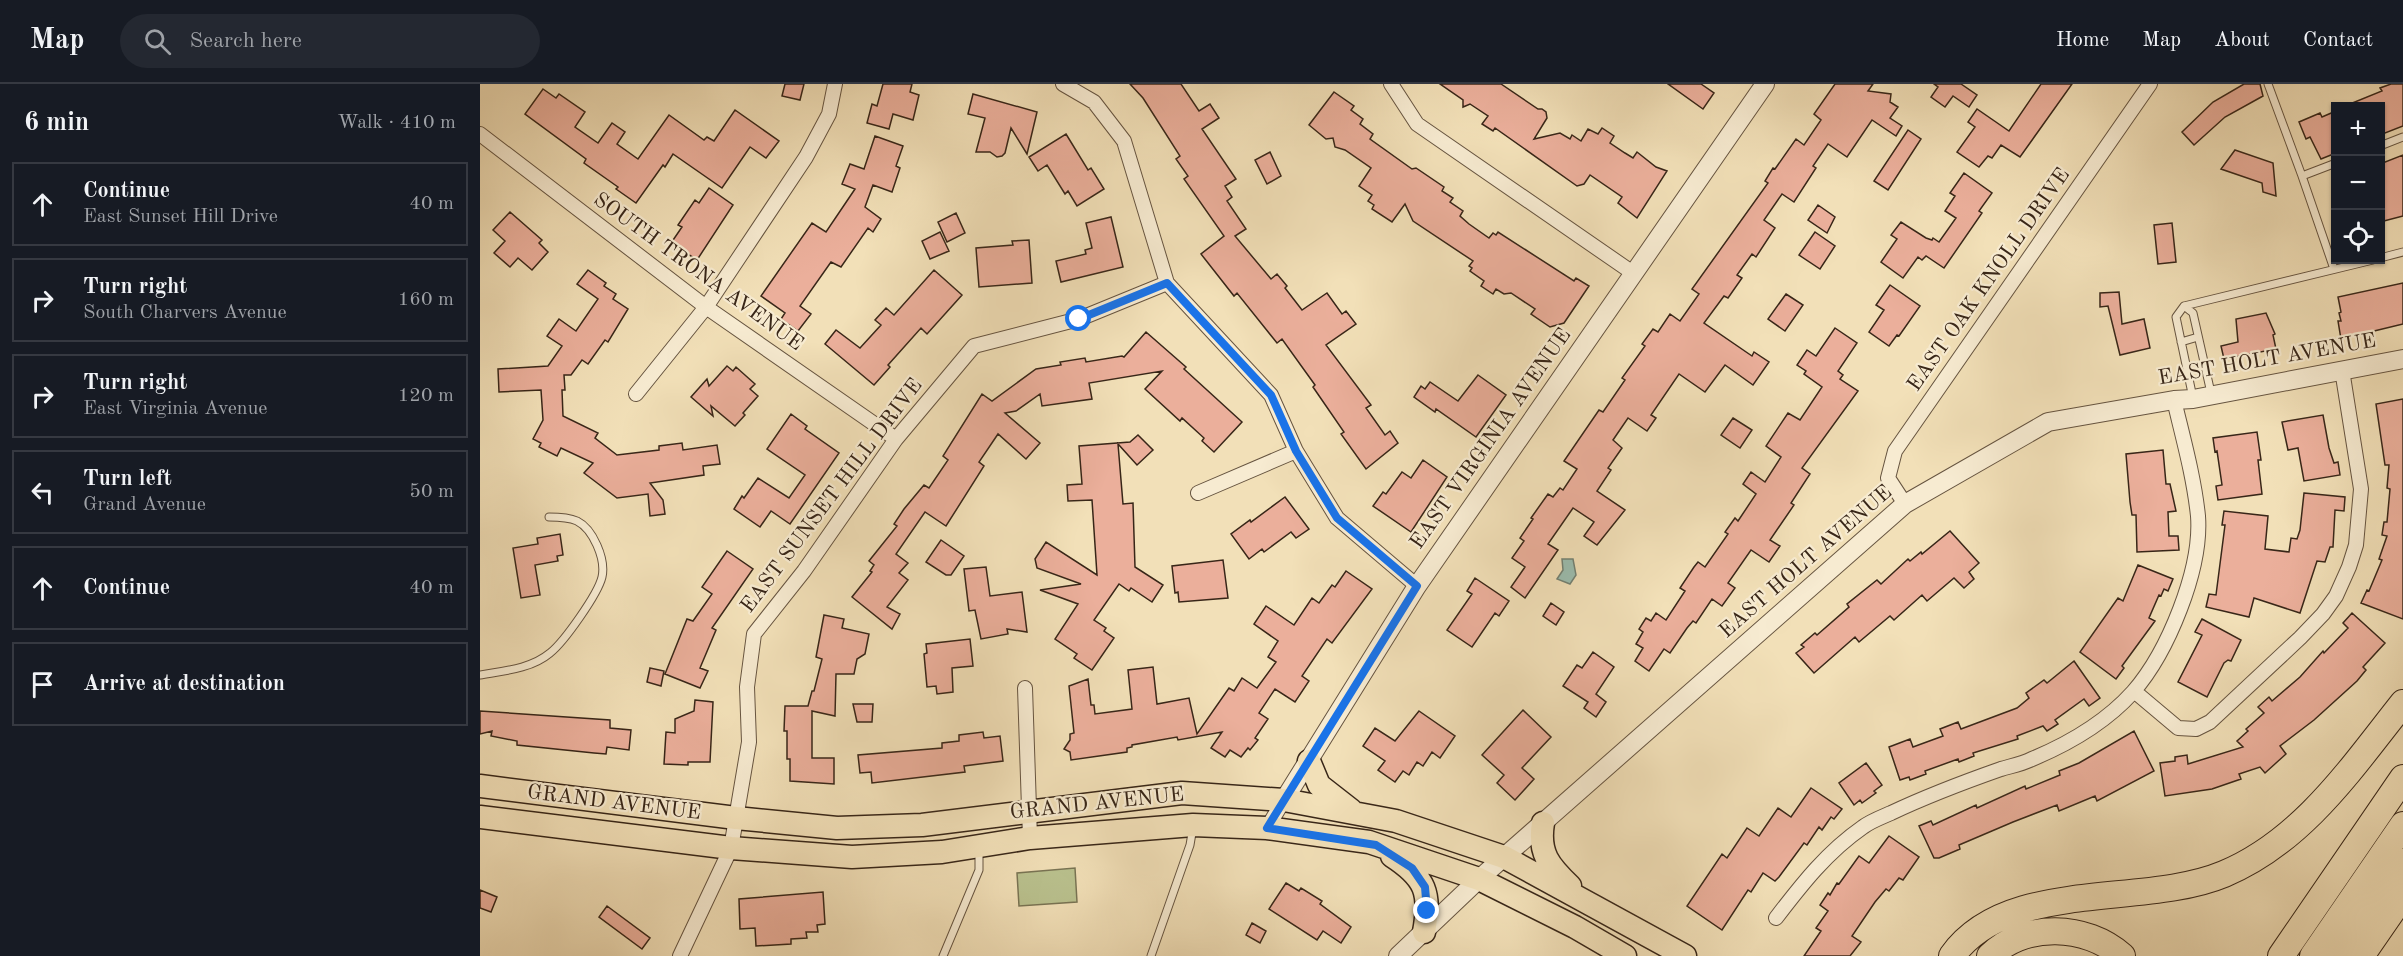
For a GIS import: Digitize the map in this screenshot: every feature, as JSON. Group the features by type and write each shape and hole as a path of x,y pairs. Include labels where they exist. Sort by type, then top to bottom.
{"highway":[{"path":"1952,956 1975,931 2004,915 2030,907 2174,888 2224,874 2257,856 2287,837 2314,811 2346,775 2403,702"},
{"path":"2281,956 2403,778"},
{"path":"2313,956 2403,825"},
{"path":"2337,956 2403,862"},
{"path":"2361,956 2403,896"},
{"path":"1990,956 2019,937 2042,931 2066,931 2089,937 2122,956"}],"main road":[{"path":"1309,761 1319,784 1354,813"},
{"name":"GRAND AVENUE","path":"480,786 736,818 837,828 922,825 1029,810 1182,793 1284,800 1396,821 1504,857 1685,956"},
{"name":"GRAND AVENUE","path":"480,817 731,848 852,857 942,852 1030,838 1193,825 1267,828 1376,845 1479,879 1575,927 1625,956"},
{"path":"1543,823 1543,852 1557,874 1584,900"},
{"path":"1376,845 1412,868 1425,887 1427,911 1424,932"}],"street":[{"path":"636,394 706,307 806,157 829,114 835,84"},
{"path":"1063,84 1094,102 1124,141 1167,283 1271,395 1296,451 1337,518 1417,586"},
{"path":"1391,84 1417,124 1633,273"},
{"name":"EAST VIRGINIA AVENUE","path":"1267,828 1417,586 1765,84"},
{"name":"EAST OAK KNOLL DRIVE","path":"1905,504 1888,478 1895,451 2150,84"},
{"name":"SOUTH TRONA AVENUE","path":"480,134 706,307 896,439"},
{"name":"EAST SUNSET HILL DRIVE","path":"680,956 731,848 749,742 747,687 754,634 804,571 896,439 974,346 1079,319 1167,283"},
{"name":"EAST HOLT AVENUE","path":"1398,956 1479,879 1905,504 2048,422 2211,395 2403,359"},
{"path":"2134,691 2178,728 2196,729 2210,722 2300,638 2323,614 2336,596 2356,544 2361,489 2342,370"},
{"path":"1776,918 1818,864 1865,825 1908,804 2041,755 2088,729 2134,691 2177,618 2193,567 2198,517 2184,399"},
{"path":"1198,493 1296,451"},
{"path":"1025,688 1030,838"}],"lane":[{"path":"2268,84 2334,269"},
{"path":"2385,144 2403,137"},
{"path":"2302,176 2331,165"},
{"path":"2385,257 2403,252"},
{"path":"2184,399 2181,342 2176,317 2184,306 2356,264"},
{"path":"2184,306 2193,313 2211,395"},
{"path":"2181,342 2198,338"},
{"path":"480,675 519,668 549,654 561,642 589,602 602,577 601,556 593,537 578,521 549,517"},
{"path":"1151,956 1190,845 1193,825"},
{"path":"944,956 979,870 979,846"}],"green space":[{"path":"1075,868 1077,902 1019,906 1017,873"}],"shaded area":[{"path":"1562,559 1573,559 1576,575 1570,584 1557,579 1563,570"}],"building":[{"path":"785,84 804,84 800,100 782,96"},
{"path":"883,84 912,84 910,92 919,95 913,120 893,114 889,129 867,123 872,104 877,106"},
{"path":"1130,84 1181,84 1199,111 1210,104 1219,118 1202,129 1236,179 1225,186 1232,197 1227,201 1246,229 1235,236 1271,279 1277,274 1302,310 1327,293 1342,314 1346,311 1356,324 1326,345 1371,405 1366,408 1385,435 1390,431 1398,443 1366,469 1341,434 1344,432 1313,387 1315,385 1282,339 1277,343 1237,293 1234,296 1201,254 1224,236 1184,179 1188,176 1176,159 1180,156 1143,98"},
{"path":"1440,84 1501,84 1546,112 1547,118 1534,139 1560,133 1570,139 1572,135 1581,141 1588,129 1598,134 1602,128 1614,136 1610,143 1625,153 1633,158 1637,152 1656,167 1667,171 1637,218 1618,203 1622,197 1590,175 1584,184 1577,186 1495,128 1493,131 1482,124 1488,116 1470,104 1463,107 1463,100"},
{"path":"1668,84 1701,84 1714,93 1703,109"},
{"path":"1835,84 1873,84 1868,91 1891,94 1890,102 1898,107 1890,118 1902,126 1896,136 1872,120 1847,157 1828,144 1813,166 1816,168 1794,202 1782,194 1764,220 1775,228 1756,257 1752,254 1737,275 1742,278 1728,298 1724,296 1704,323 1752,356 1754,352 1769,362 1753,385 1725,365 1705,392 1679,374 1651,415 1656,418 1647,431 1628,418 1613,440 1622,448 1608,468 1611,470 1597,491 1625,510 1597,545 1584,536 1594,522 1573,508 1548,544 1558,550 1525,598 1511,587 1525,567 1512,558 1524,541 1520,538 1533,519 1531,518 1548,494 1553,497 1560,488 1563,490 1577,469 1564,461 1599,410 1603,412 1625,380 1622,378 1645,346 1642,344 1653,329 1658,332 1670,314 1680,321 1699,294 1692,289 1768,183 1765,181 1773,168 1775,169 1796,139 1804,145 1821,120 1814,114"},
{"path":"1934,84 1961,84 1977,95 1969,107 1953,96 1945,107 1931,97 1938,87"},
{"path":"2041,84 2072,84 2020,157 2001,145 1992,158 1988,156 1979,167 1957,152 1975,127 1968,122 1977,109 2009,131"},
{"path":"2244,84 2260,84 2263,96 2225,117 2194,145 2182,132 2213,102"},
{"path":"2391,84 2403,84 2403,126 2385,133 2385,102 2355,102 2382,91 2380,88"},
{"path":"543,89 556,98 559,94 585,112 575,127 598,143 612,123 625,132 617,144 638,159 669,115 704,140 707,137 714,141 735,110 779,141 766,158 750,147 722,188 673,154 636,203 584,163 586,159 525,114"},
{"path":"1334,92 1354,106 1351,110 1363,119 1360,124 1373,134 1370,139 1412,169 1416,168 1444,187 1442,191 1453,198 1450,202 1463,211 1460,216 1469,224 1489,238 1493,233 1496,235 1498,232 1574,281 1576,278 1589,286 1564,323 1550,327 1531,314 1535,309 1511,293 1504,294 1496,289 1493,294 1481,286 1484,281 1470,271 1472,268 1469,266 1473,261 1413,221 1405,204 1392,222 1372,209 1374,205 1368,201 1372,195 1359,186 1371,168 1345,150 1335,147 1333,138 1326,139 1309,125"},
{"path":"973,94 1037,112 1027,154 1011,128 1005,153 1002,156 997,157 990,152 976,152 985,118 968,114"},
{"path":"2320,113 2322,117 2331,113 2331,155 2321,159 2310,137 2306,139 2299,122"},
{"path":"1908,130 1921,139 1888,190 1874,181"},
{"path":"1066,134 1088,170 1091,168 1104,189 1077,206 1068,191 1065,194 1047,165 1038,171 1029,157"},
{"path":"875,136 903,146 896,166 900,168 892,192 873,185 865,207 881,219 873,232 868,228 841,267 831,262 800,306 811,314 798,331 781,319 785,313 761,296 812,223 826,232 855,189 842,184 850,164 864,169"},
{"path":"2235,150 2273,163 2276,196 2263,192 2262,183 2221,169"},
{"path":"1270,152 1281,176 1267,184 1255,160"},
{"path":"2403,155 2403,216 2385,221 2385,210 2385,162"},
{"path":"1964,173 1992,193 1979,211 1982,213 1944,268 1926,256 1922,260 1918,257 1903,278 1881,262 1897,239 1891,235 1901,222 1926,238 1932,240 1933,238 1939,242 1956,218 1945,211 1955,196 1950,193"},
{"path":"709,188 733,205 697,260 671,243 682,227 678,225 695,200 699,203"},
{"path":"1818,205 1835,217 1827,233 1808,220"},
{"path":"510,212 542,240 539,243 548,252 532,270 518,258 510,267 494,253 505,241 493,230"},
{"path":"956,213 965,233 947,242 938,222"},
{"path":"1111,217 1123,267 1061,282 1056,261 1086,254 1085,250 1092,248 1086,223"},
{"path":"2172,223 2176,262 2158,264 2154,225"},
{"path":"940,232 949,251 930,259 922,241"},
{"path":"1815,232 1835,246 1820,269 1799,255"},
{"path":"1029,240 1032,283 979,287 976,248 1013,245 1012,241"},
{"path":"588,270 606,283 604,286 616,294 613,299 628,309 608,342 605,340 588,364 582,360 571,375 564,375 563,416 598,433 595,438 617,455 659,450 659,446 682,443 683,450 717,445 720,464 703,466 704,475 650,483 663,500 665,514 650,516 648,494 617,498 584,473 593,463 561,448 557,456 539,447 541,443 533,439 543,420 541,390 499,392 498,369 548,366 562,346 547,336 559,319 576,331 598,299 577,284"},
{"path":"934,270 962,295 927,334 921,328 888,365 890,367 874,385 825,344 836,330 860,348 881,325 875,320 886,308 894,315"},
{"path":"2403,283 2403,324 2341,339 2338,321 2341,321 2339,313 2341,312 2338,297"},
{"path":"1890,285 1920,306 1889,346 1869,332 1884,310 1876,305"},
{"path":"2119,292 2122,324 2144,319 2150,348 2120,355 2108,306 2100,307 2100,293"},
{"path":"1786,294 1803,305 1785,331 1768,319"},
{"path":"2266,313 2275,334 2273,335 2276,349 2224,359 2221,346 2238,342 2236,319"},
{"path":"1835,328 1857,343 1838,371 1843,375 1840,379 1858,391 1802,468 1810,474 1791,503 1794,505 1770,540 1780,546 1769,562 1751,550 1728,583 1735,588 1722,606 1712,599 1696,623 1693,621 1670,653 1664,649 1649,671 1635,661 1643,648 1636,644 1643,632 1639,629 1646,618 1651,621 1656,613 1666,620 1685,591 1680,588 1694,567 1698,562 1705,567 1728,534 1725,532 1735,518 1738,521 1756,494 1743,484 1751,472 1765,482 1781,457 1766,446 1788,413 1800,420 1822,387 1804,374 1806,371 1797,365 1807,350 1816,356"},
{"path":"1146,332 1186,367 1184,369 1242,422 1214,452 1202,441 1204,438 1182,418 1180,421 1145,389 1162,371 1089,383 1092,399 1042,406 1040,394 1016,411 1005,413 1040,443 1026,459 998,434 979,462 984,466 946,526 925,512 896,554 908,563 899,573 908,580 887,607 900,614 892,629 852,597 872,572 870,571 874,565 869,561 897,526 894,524 904,509 924,485 929,488 948,460 943,456 982,394 992,401 1036,369 1061,365 1060,362 1085,358 1086,362 1124,357"},
{"path":"727,366 733,371 736,367 755,384 750,389 758,396 735,426 711,406 713,416 691,397 707,379 709,386"},
{"path":"1478,375 1506,395 1476,437 1436,409 1435,412 1414,397 1421,386 1425,389 1430,382 1458,401"},
{"path":"2403,399 2403,619 2361,603 2367,590 2369,591 2382,560 2379,559 2387,536 2382,535 2384,522 2387,522 2390,489 2387,488 2389,465 2385,465 2376,404"},
{"path":"791,414 807,426 805,429 839,453 790,524 771,511 760,527 734,509 758,478 789,498 805,475 767,449"},
{"path":"2323,415 2329,448 2334,463 2338,462 2340,475 2304,481 2298,448 2288,450 2282,422"},
{"path":"1733,418 1752,430 1740,448 1721,435"},
{"path":"2257,432 2262,494 2218,500 2216,486 2222,485 2213,438"},
{"path":"1138,435 1153,450 1137,465 1118,444 1123,504 1133,503 1135,567 1163,585 1152,602 1131,588 1129,591 1119,584 1094,620 1106,628 1104,631 1114,638 1092,670 1074,658 1077,654 1055,639 1078,604 1040,590 1081,584 1037,568 1035,559 1046,542 1097,575 1092,500 1068,501 1067,485 1082,484 1079,446 1130,442"},
{"path":"2163,450 2166,484 2170,484 2176,511 2168,512 2169,536 2178,536 2179,550 2137,552 2136,515 2132,515 2126,454"},
{"path":"1423,460 1447,477 1411,532 1373,506 1383,492 1386,494 1402,472 1411,478"},
{"path":"2304,493 2345,497 2344,511 2335,510 2333,547 2330,547 2325,562 2317,561 2300,613 2254,598 2249,617 2206,607 2209,594 2216,595 2225,525 2222,525 2224,511 2268,516 2265,549 2289,552 2291,538 2297,539 2300,530"},
{"path":"1285,497 1309,529 1296,538 1291,532 1264,552 1262,549 1249,559 1231,534"},
{"path":"1950,531 1979,563 1969,572 1974,579 1964,588 1954,578 1927,601 1922,595 1894,620 1890,616 1859,642 1855,637 1814,673 1796,653 1804,647 1801,645 1815,633 1817,635 1849,607 1847,604 1877,580 1881,584 1908,559 1910,561 1921,552 1922,554"},
{"path":"560,534 563,555 557,556 558,561 535,565 540,595 521,598 513,548 538,544 537,538"},
{"path":"941,540 964,556 951,575 946,575 926,562"},
{"path":"727,551 753,569 712,628 716,630 700,668 708,671 700,688 665,674 687,619 693,621 712,594 702,587"},
{"path":"1223,560 1228,598 1179,602 1178,592 1175,593 1172,566"},
{"path":"2138,565 2173,579 2168,591 2164,589 2161,596 2159,595 2149,618 2155,621 2122,666 2124,668 2116,679 2080,652 2118,598 2123,601"},
{"path":"986,567 990,596 1022,592 1027,632 1007,629 1008,634 981,639 975,610 969,611 964,569"},
{"path":"1346,571 1372,589 1332,643 1327,639 1302,676 1309,681 1295,702 1275,689 1259,713 1268,719 1255,738 1258,740 1241,757 1230,750 1225,757 1211,748 1222,732 1132,745 1127,748 1127,752 1071,760 1070,752 1064,749 1070,740 1070,734 1074,733 1069,686 1088,679 1091,705 1094,705 1095,714 1132,709 1128,670 1153,667 1157,704 1189,698 1197,734 1229,688 1234,691 1242,678 1257,688 1276,662 1268,657 1278,641 1254,624 1266,606 1294,625 1312,598 1319,603 1332,585 1335,587"},
{"path":"1475,578 1509,601 1499,616 1495,613 1472,647 1447,630 1472,594 1467,591"},
{"path":"1551,603 1564,612 1556,625 1543,616"},
{"path":"2352,613 2385,643 2363,667 2366,670 2357,681 2314,720 2280,746 2286,754 2265,773 2260,767 2239,774 2241,779 2212,789 2165,796 2160,763 2175,761 2175,757 2187,755 2188,764 2243,747 2237,741 2248,731 2246,729 2264,713 2258,707 2269,697 2272,701 2300,677 2323,651 2324,653 2348,628 2343,623"},
{"path":"824,615 844,619 842,628 869,634 865,654 857,659 854,674 836,674 835,716 812,711 812,758 834,758 834,784 790,781 787,731 784,731 785,706 808,706 822,659 816,657"},
{"path":"2202,619 2241,640 2231,661 2224,663 2207,697 2178,682 2202,635 2195,632"},
{"path":"970,639 973,666 952,668 953,692 937,694 936,686 927,687 924,654 927,653 926,644"},
{"path":"1593,652 1614,667 1596,694 1606,702 1596,717 1584,708 1588,702 1563,686 1577,665 1582,668"},
{"path":"2074,661 2100,698 2089,706 2084,699 2055,720 2058,724 2047,731 2043,726 2017,736 2018,739 1973,753 1974,756 1959,762 1958,759 1925,771 1926,774 1910,780 1909,777 1900,780 1889,747 1910,739 1913,747 1943,736 1940,729 1958,722 1961,729 2017,708 2029,698 2026,693 2044,680 2047,683"},
{"path":"650,668 664,671 661,686 647,682"},
{"path":"695,700 713,702 710,762 688,762 688,765 664,764 666,732 675,733 675,719 694,711"},
{"path":"853,704 873,704 872,722 857,722"},
{"path":"1523,710 1551,737 1522,768 1534,779 1515,800 1497,783 1504,775 1482,755"},
{"path":"480,711 610,720 610,728 631,730 629,750 607,747 606,754 517,745 517,741 491,736 492,731 480,734"},
{"path":"1419,711 1455,736 1440,758 1432,752 1423,766 1417,762 1409,775 1403,771 1395,782 1378,770 1385,761 1363,746 1375,728 1395,741"},
{"path":"2134,731 2154,771 2097,801 2095,796 2059,811 2057,805 1959,845 1960,849 1934,858 1919,826 1931,821 1933,825 1976,805 1977,808 2025,786 2026,789 2060,775 2059,771 2079,763"},
{"path":"983,732 984,738 1000,736 1003,761 964,766 965,772 872,783 871,772 860,773 858,755 942,748 942,743 959,741 959,735"},
{"path":"1866,763 1882,785 1874,791 1876,793 1862,803 1860,800 1854,805 1839,783"},
{"path":"1811,788 1842,809 1834,819 1831,817 1822,830 1819,827 1807,845 1804,843 1775,881 1763,873 1751,892 1748,890 1722,930 1687,906 1722,854 1727,858 1747,828 1759,836 1778,808 1791,817"},
{"path":"1889,836 1919,857 1903,880 1899,878 1889,891 1886,889 1875,902 1852,936 1861,942 1850,956 1804,956 1821,931 1816,928 1828,911 1820,905 1828,893 1830,895 1859,856 1869,863"},
{"path":"1286,883 1299,891 1301,888 1322,901 1320,904 1351,927 1341,943 1323,931 1317,940 1269,909"},
{"path":"480,890 497,897 491,912 480,908"},
{"path":"823,892 825,924 817,925 818,932 806,932 807,938 791,939 791,944 756,946 755,928 740,929 739,899"},
{"path":"607,906 650,938 642,949 599,917"},
{"path":"1252,923 1266,931 1260,943 1246,935"}],"route":[{"path":"1079,319 1167,283 1271,395 1296,451 1337,518 1417,586 1267,828 1369,842 1376,845 1412,868 1425,887 1427,911"}]}
